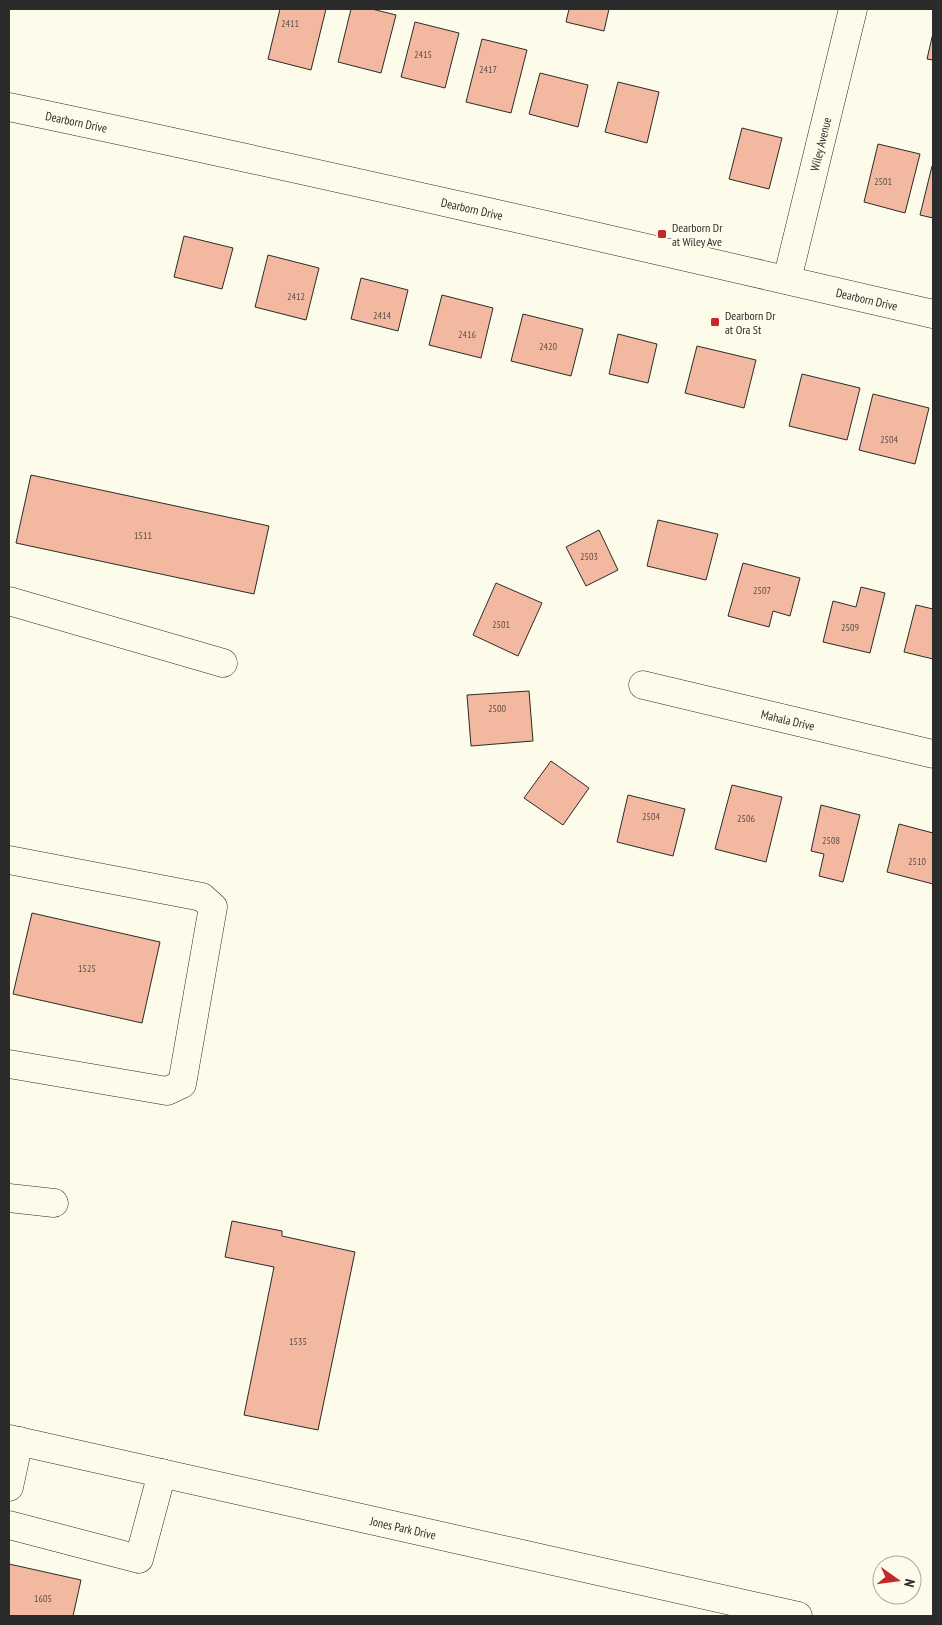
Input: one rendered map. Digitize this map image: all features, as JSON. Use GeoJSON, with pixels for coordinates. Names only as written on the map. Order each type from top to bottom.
{"type":"FeatureCollection","features":[{"type":"Feature","properties":{"kind":"street","name":"Wiley Avenue"},"geometry":{"type":"LineString","coordinates":[[787,280],[853,9]]}},
{"type":"Feature","properties":{"kind":"street","name":"Dearborn Drive"},"geometry":{"type":"LineString","coordinates":[[9,108],[323,175],[933,314]]}},
{"type":"Feature","properties":{"kind":"street"},"geometry":{"type":"LineString","coordinates":[[9,601],[223,663]]}},
{"type":"Feature","properties":{"kind":"street","name":"Mahala Drive"},"geometry":{"type":"LineString","coordinates":[[643,685],[933,754]]}},
{"type":"Feature","properties":{"kind":"street"},"geometry":{"type":"LineString","coordinates":[[9,860],[202,898],[213,907],[182,1084],[167,1092],[9,1064]]}},
{"type":"Feature","properties":{"kind":"street"},"geometry":{"type":"LineString","coordinates":[[9,1198],[54,1203]]}},
{"type":"Feature","properties":{"kind":"street"},"geometry":{"type":"LineString","coordinates":[[9,1487],[14,1440]]}},
{"type":"Feature","properties":{"kind":"street","name":"Jones Park Drive"},"geometry":{"type":"LineString","coordinates":[[14,1440],[798,1616]]}},
{"type":"Feature","properties":{"kind":"street"},"geometry":{"type":"LineString","coordinates":[[9,1525],[139,1559],[162,1473]]}},
{"type":"Feature","properties":{"kind":"building"},"geometry":{"type":"Polygon","coordinates":[[[280,9],[326,9],[311,70],[268,59],[280,9]]]}},
{"type":"Feature","properties":{"kind":"building"},"geometry":{"type":"Polygon","coordinates":[[[351,9],[372,9],[396,15],[381,73],[338,62],[351,9]]]}},
{"type":"Feature","properties":{"kind":"building"},"geometry":{"type":"Polygon","coordinates":[[[569,9],[609,9],[604,31],[566,22],[569,9]]]}},
{"type":"Feature","properties":{"kind":"building"},"geometry":{"type":"Polygon","coordinates":[[[415,22],[459,33],[445,88],[401,77],[415,22]]]}},
{"type":"Feature","properties":{"kind":"building"},"geometry":{"type":"Polygon","coordinates":[[[933,33],[933,60],[927,59],[933,33]]]}},
{"type":"Feature","properties":{"kind":"building"},"geometry":{"type":"Polygon","coordinates":[[[482,39],[527,50],[511,113],[466,102],[482,39]]]}},
{"type":"Feature","properties":{"kind":"building"},"geometry":{"type":"Polygon","coordinates":[[[540,73],[588,85],[578,127],[529,114],[540,73]]]}},
{"type":"Feature","properties":{"kind":"building"},"geometry":{"type":"Polygon","coordinates":[[[618,82],[659,92],[647,143],[605,132],[618,82]]]}},
{"type":"Feature","properties":{"kind":"building"},"geometry":{"type":"Polygon","coordinates":[[[742,128],[782,138],[769,189],[729,179],[742,128]]]}},
{"type":"Feature","properties":{"kind":"building"},"geometry":{"type":"Polygon","coordinates":[[[878,144],[920,154],[905,213],[864,202],[878,144]]]}},
{"type":"Feature","properties":{"kind":"building"},"geometry":{"type":"Polygon","coordinates":[[[933,166],[933,218],[920,215],[933,166]]]}},
{"type":"Feature","properties":{"kind":"building"},"geometry":{"type":"Polygon","coordinates":[[[184,236],[233,248],[222,289],[174,277],[184,236]]]}},
{"type":"Feature","properties":{"kind":"building"},"geometry":{"type":"Polygon","coordinates":[[[268,255],[319,268],[306,320],[255,307],[268,255]]]}},
{"type":"Feature","properties":{"kind":"building"},"geometry":{"type":"Polygon","coordinates":[[[361,278],[408,290],[398,331],[351,319],[361,278]]]}},
{"type":"Feature","properties":{"kind":"building"},"geometry":{"type":"Polygon","coordinates":[[[442,295],[493,308],[481,358],[429,345],[442,295]]]}},
{"type":"Feature","properties":{"kind":"building"},"geometry":{"type":"Polygon","coordinates":[[[523,314],[583,329],[571,376],[511,361],[523,314]]]}},
{"type":"Feature","properties":{"kind":"building"},"geometry":{"type":"Polygon","coordinates":[[[618,334],[657,344],[648,383],[609,374],[618,334]]]}},
{"type":"Feature","properties":{"kind":"building"},"geometry":{"type":"Polygon","coordinates":[[[697,346],[756,360],[744,408],[685,393],[697,346]]]}},
{"type":"Feature","properties":{"kind":"building"},"geometry":{"type":"Polygon","coordinates":[[[802,374],[860,388],[847,440],[789,426],[802,374]]]}},
{"type":"Feature","properties":{"kind":"building"},"geometry":{"type":"Polygon","coordinates":[[[873,394],[929,408],[915,464],[859,450],[873,394]]]}},
{"type":"Feature","properties":{"kind":"building"},"geometry":{"type":"Polygon","coordinates":[[[31,475],[269,526],[254,594],[16,543],[31,475]]]}},
{"type":"Feature","properties":{"kind":"building"},"geometry":{"type":"Polygon","coordinates":[[[658,520],[718,534],[706,580],[647,566],[658,520]]]}},
{"type":"Feature","properties":{"kind":"building"},"geometry":{"type":"Polygon","coordinates":[[[599,530],[618,570],[586,586],[566,547],[599,530]]]}},
{"type":"Feature","properties":{"kind":"building"},"geometry":{"type":"Polygon","coordinates":[[[743,563],[800,578],[790,616],[773,611],[769,627],[728,616],[743,563]]]}},
{"type":"Feature","properties":{"kind":"building"},"geometry":{"type":"Polygon","coordinates":[[[496,583],[542,603],[518,656],[473,635],[496,583]]]}},
{"type":"Feature","properties":{"kind":"building"},"geometry":{"type":"Polygon","coordinates":[[[861,587],[885,593],[870,653],[823,642],[833,601],[856,607],[861,587]]]}},
{"type":"Feature","properties":{"kind":"building"},"geometry":{"type":"Polygon","coordinates":[[[916,605],[933,609],[933,659],[904,652],[916,605]]]}},
{"type":"Feature","properties":{"kind":"building"},"geometry":{"type":"Polygon","coordinates":[[[529,691],[533,741],[471,746],[467,695],[529,691]]]}},
{"type":"Feature","properties":{"kind":"building"},"geometry":{"type":"Polygon","coordinates":[[[551,761],[589,788],[563,825],[524,798],[551,761]]]}},
{"type":"Feature","properties":{"kind":"building"},"geometry":{"type":"Polygon","coordinates":[[[732,785],[782,797],[766,862],[715,849],[732,785]]]}},
{"type":"Feature","properties":{"kind":"building"},"geometry":{"type":"Polygon","coordinates":[[[628,795],[685,809],[673,856],[617,842],[628,795]]]}},
{"type":"Feature","properties":{"kind":"building"},"geometry":{"type":"Polygon","coordinates":[[[821,805],[860,815],[843,882],[819,876],[824,854],[811,851],[821,805]]]}},
{"type":"Feature","properties":{"kind":"building"},"geometry":{"type":"Polygon","coordinates":[[[899,824],[933,833],[933,884],[887,872],[899,824]]]}},
{"type":"Feature","properties":{"kind":"building"},"geometry":{"type":"Polygon","coordinates":[[[32,913],[160,942],[142,1023],[13,994],[32,913]]]}},
{"type":"Feature","properties":{"kind":"building"},"geometry":{"type":"Polygon","coordinates":[[[232,1221],[282,1231],[282,1236],[355,1252],[318,1430],[244,1415],[274,1267],[225,1257],[232,1221]]]}},
{"type":"Feature","properties":{"kind":"building"},"geometry":{"type":"Polygon","coordinates":[[[9,1564],[81,1580],[73,1616],[9,1616],[9,1564]]]}},
{"type":"Feature","properties":{"kind":"place","name":"Dearborn Dr at Wiley Ave"},"geometry":{"type":"Point","coordinates":[662,234]}},
{"type":"Feature","properties":{"kind":"place","name":"Dearborn Dr at Ora St"},"geometry":{"type":"Point","coordinates":[715,322]}}]}
